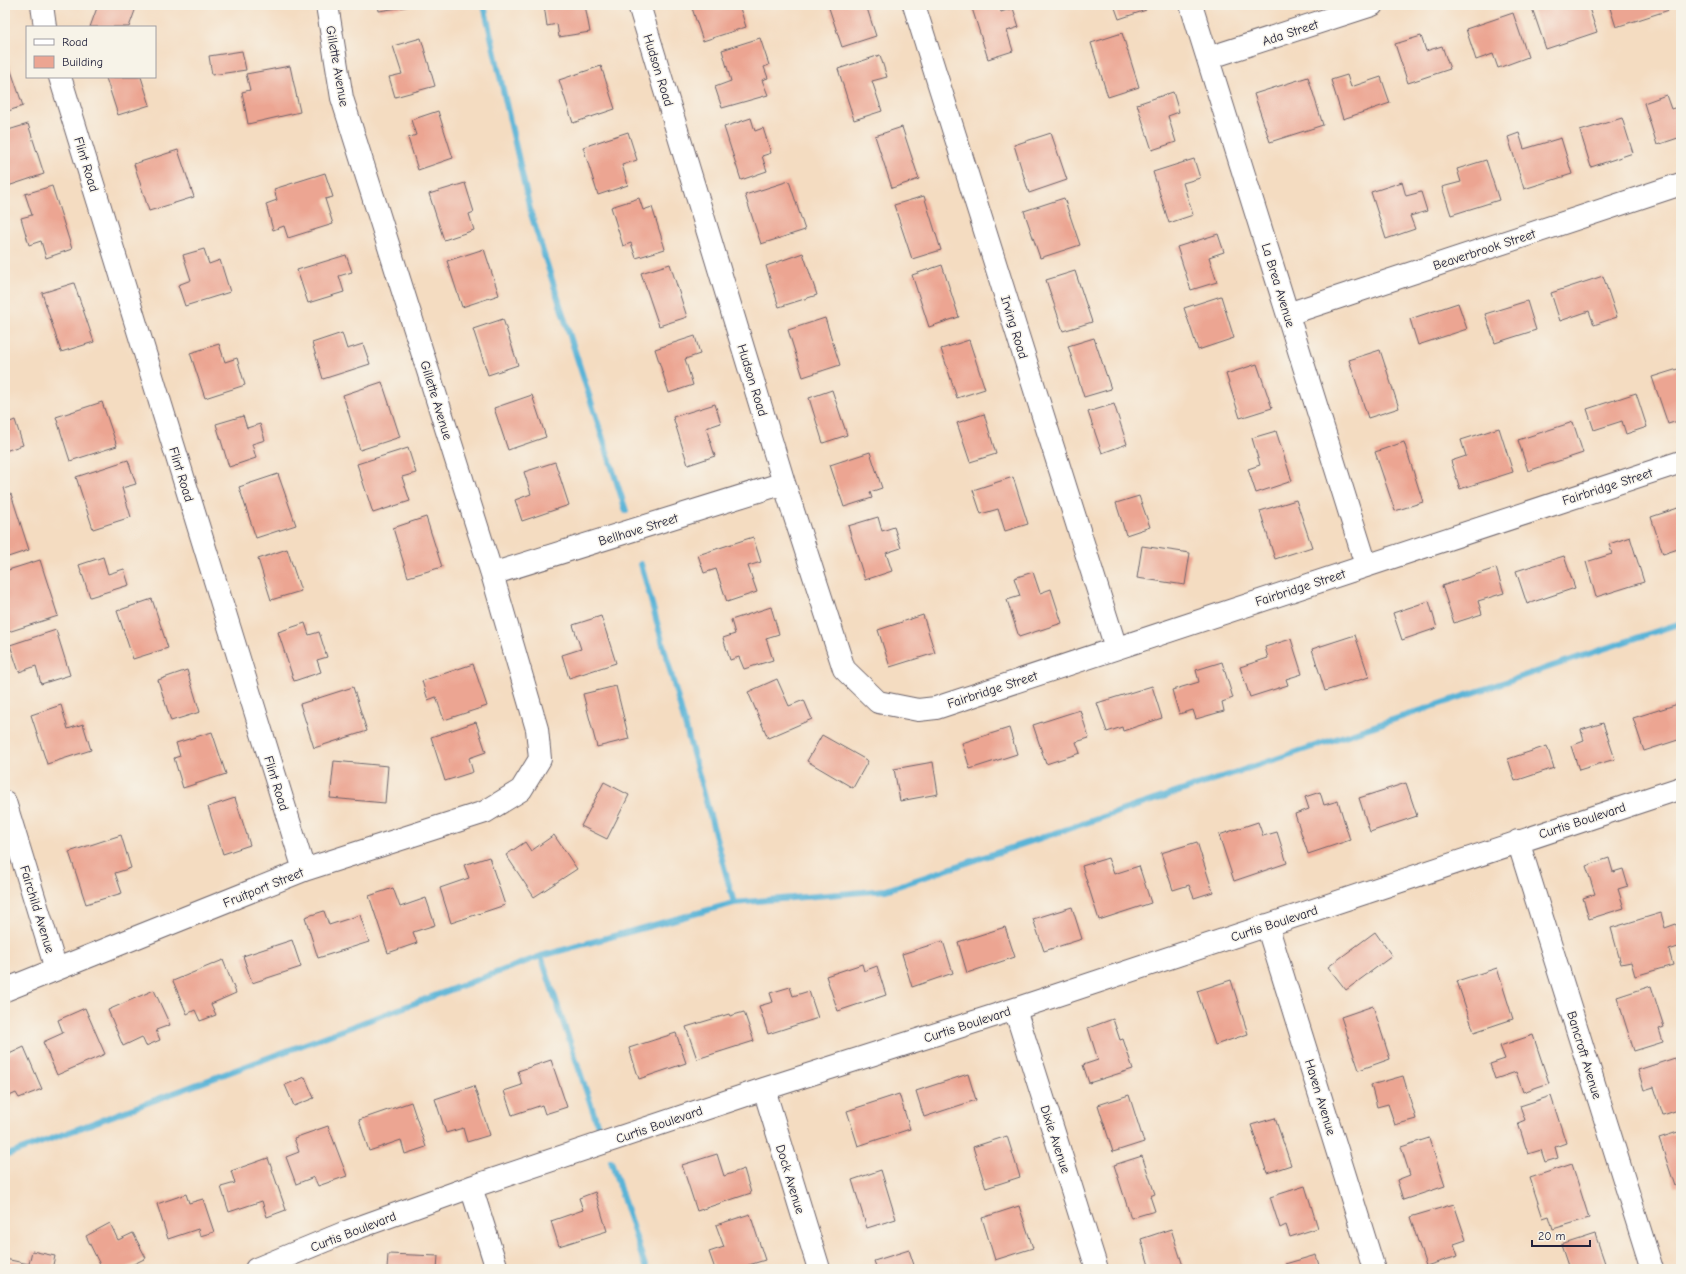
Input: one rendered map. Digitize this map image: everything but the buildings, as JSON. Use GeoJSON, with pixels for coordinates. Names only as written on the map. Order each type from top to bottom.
{"type":"FeatureCollection","features":[{"type":"Feature","properties":{"kind":"street"},"geometry":{"type":"LineString","coordinates":[[42,5],[45,26]]}},
{"type":"Feature","properties":{"kind":"street","name":"Gillette Avenue"},"geometry":{"type":"LineString","coordinates":[[327,5],[342,98],[492,574],[537,729],[540,759],[521,790]]}},
{"type":"Feature","properties":{"kind":"street","name":"Hudson Road"},"geometry":{"type":"LineString","coordinates":[[639,5],[784,483],[844,669],[878,702],[918,710]]}},
{"type":"Feature","properties":{"kind":"street","name":"Irving Road"},"geometry":{"type":"LineString","coordinates":[[914,5],[1116,648]]}},
{"type":"Feature","properties":{"kind":"street","name":"La Brea Avenue"},"geometry":{"type":"LineString","coordinates":[[1191,5],[1366,565]]}},
{"type":"Feature","properties":{"kind":"street","name":"Ada Street"},"geometry":{"type":"LineString","coordinates":[[1208,58],[1372,5]]}},
{"type":"Feature","properties":{"kind":"street","name":"Flint Road"},"geometry":{"type":"LineString","coordinates":[[60,78],[304,870]]}},
{"type":"Feature","properties":{"kind":"street","name":"Beaverbrook Street"},"geometry":{"type":"LineString","coordinates":[[1288,314],[1681,184]]}},
{"type":"Feature","properties":{"kind":"street","name":"Fairbridge Street"},"geometry":{"type":"LineString","coordinates":[[918,710],[936,708],[1681,462]]}},
{"type":"Feature","properties":{"kind":"street","name":"Bellhave Street"},"geometry":{"type":"LineString","coordinates":[[492,574],[784,483]]}},
{"type":"Feature","properties":{"kind":"street","name":"Curtis Boulevard"},"geometry":{"type":"LineString","coordinates":[[256,1269],[346,1232],[471,1187],[764,1089],[1015,1009],[1681,788]]}},
{"type":"Feature","properties":{"kind":"street","name":"Fruitport Street"},"geometry":{"type":"LineString","coordinates":[[5,990],[304,870],[485,812],[521,790]]}},
{"type":"Feature","properties":{"kind":"street","name":"Fairchild Avenue"},"geometry":{"type":"LineString","coordinates":[[5,802],[56,969]]}},
{"type":"Feature","properties":{"kind":"street","name":"Bancroft Avenue"},"geometry":{"type":"LineString","coordinates":[[1518,841],[1652,1269]]}},
{"type":"Feature","properties":{"kind":"street","name":"Haven Avenue"},"geometry":{"type":"LineString","coordinates":[[1267,925],[1374,1269]]}},
{"type":"Feature","properties":{"kind":"street","name":"Dixie Avenue"},"geometry":{"type":"LineString","coordinates":[[1015,1009],[1097,1269]]}},
{"type":"Feature","properties":{"kind":"street","name":"Dock Avenue"},"geometry":{"type":"LineString","coordinates":[[764,1089],[819,1269]]}},
{"type":"Feature","properties":{"kind":"street"},"geometry":{"type":"LineString","coordinates":[[471,1187],[497,1269]]}},
{"type":"Feature","properties":{"kind":"waterway"},"geometry":{"type":"LineString","coordinates":[[484,5],[531,214],[626,511]]}},
{"type":"Feature","properties":{"kind":"waterway"},"geometry":{"type":"LineString","coordinates":[[641,564],[734,903]]}},
{"type":"Feature","properties":{"kind":"waterway"},"geometry":{"type":"LineString","coordinates":[[5,1156],[541,956],[734,903],[886,890],[1681,623]]}},
{"type":"Feature","properties":{"kind":"waterway"},"geometry":{"type":"LineString","coordinates":[[541,956],[601,1135]]}},
{"type":"Feature","properties":{"kind":"waterway"},"geometry":{"type":"LineString","coordinates":[[611,1161],[646,1269]]}}]}
